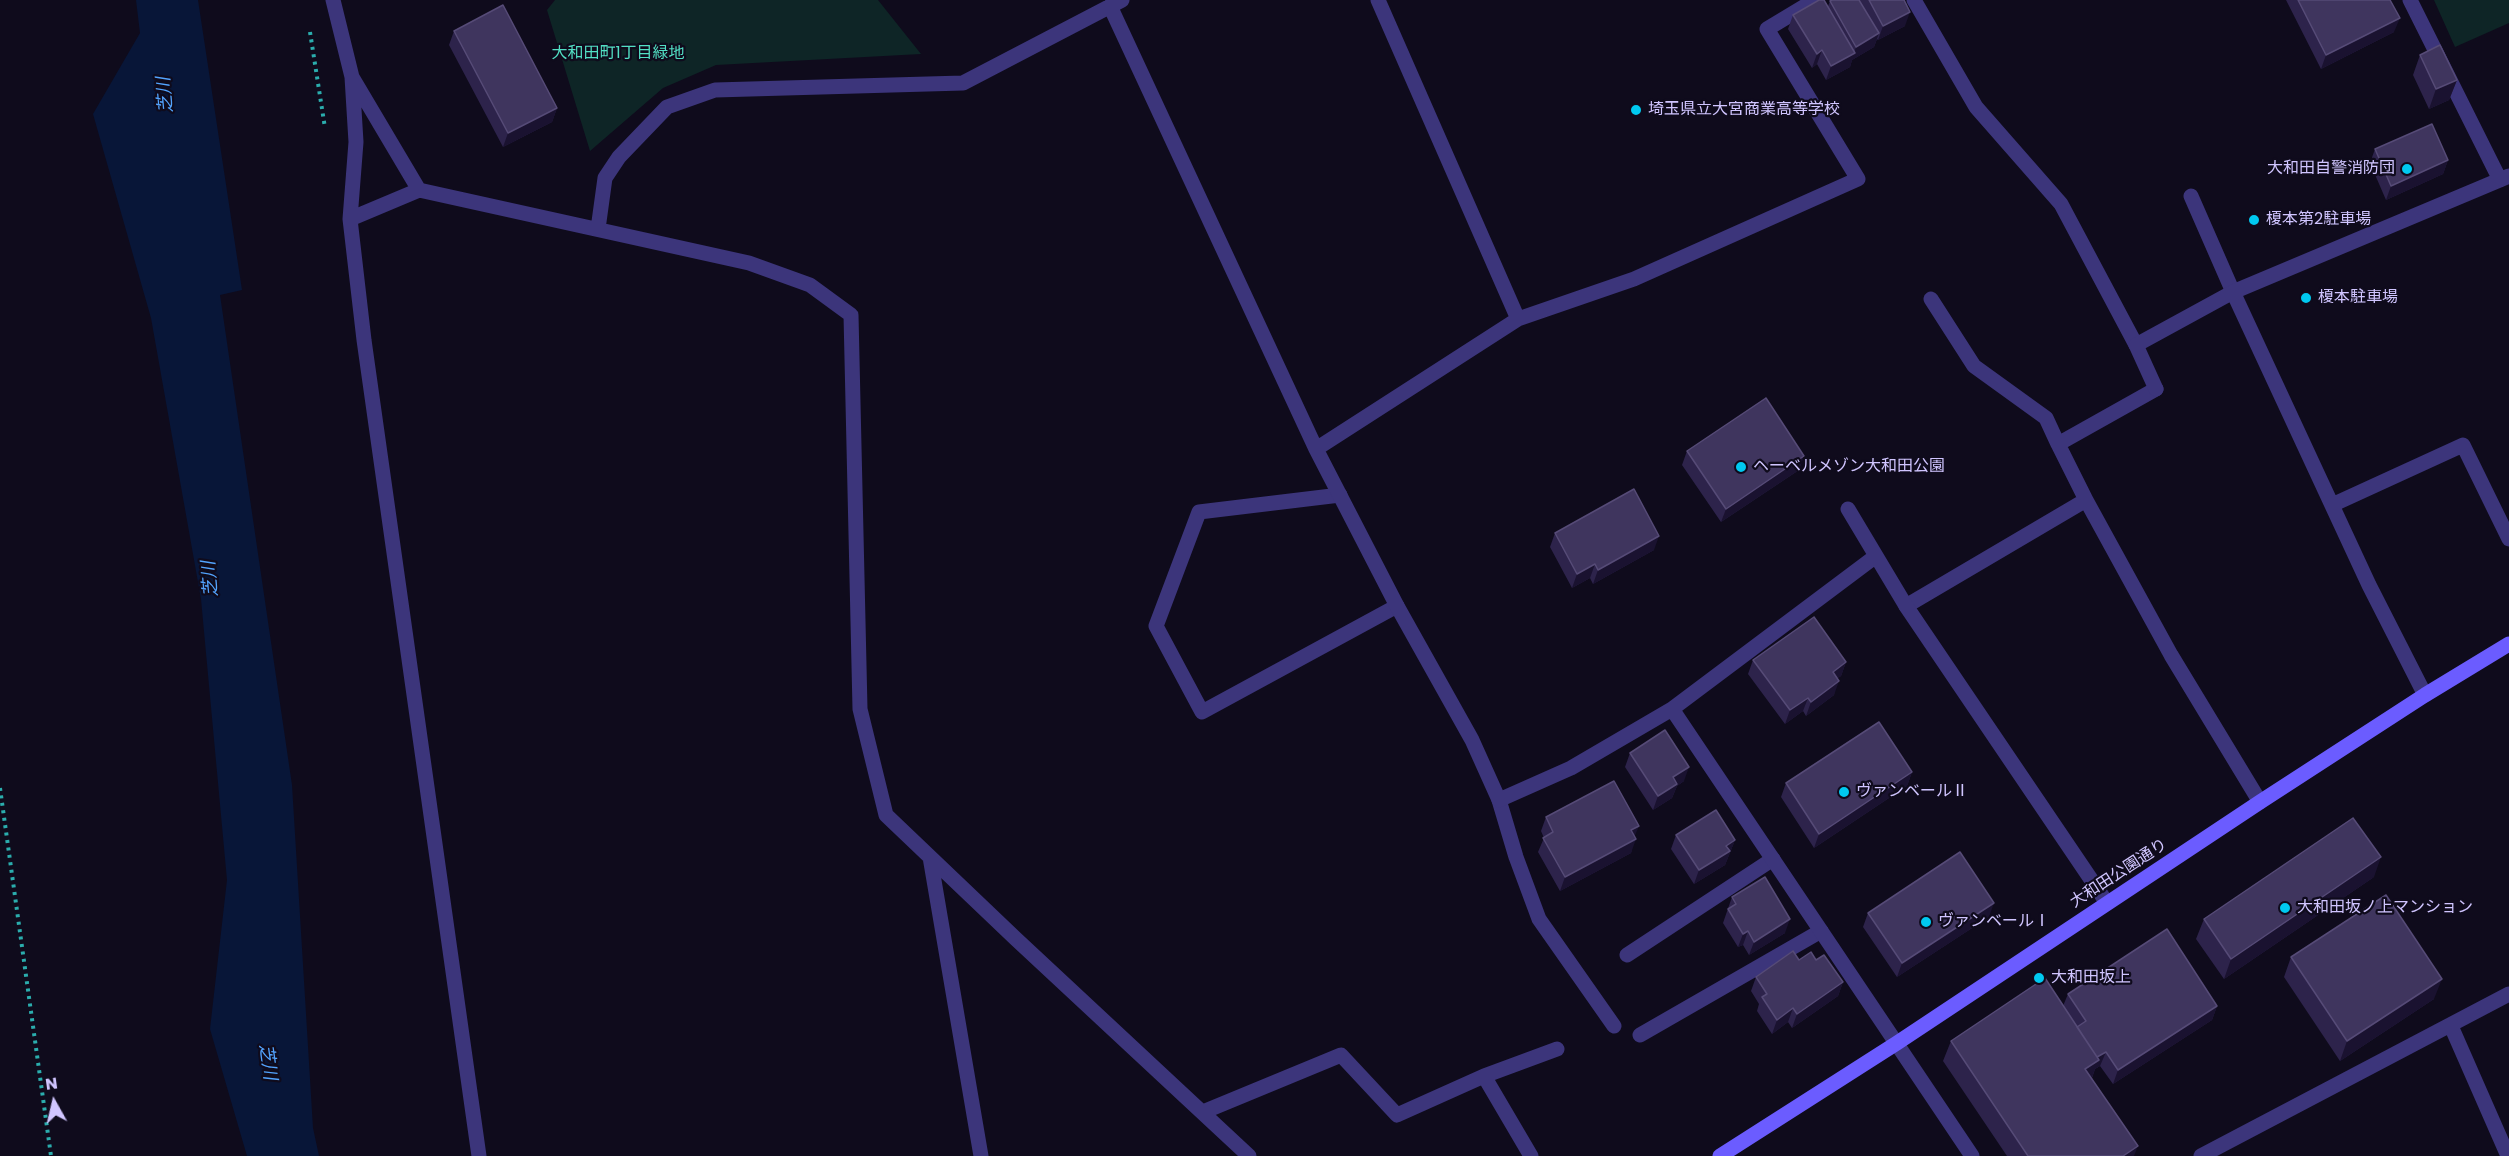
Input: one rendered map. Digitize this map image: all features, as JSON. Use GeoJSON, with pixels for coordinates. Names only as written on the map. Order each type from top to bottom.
{"type":"FeatureCollection","features":[{"type":"Feature","properties":{"kind":"street"},"geometry":{"type":"LineString","coordinates":[[333,0],[352,77],[356,142],[350,219],[364,340],[479,1156]]}},
{"type":"Feature","properties":{"kind":"street"},"geometry":{"type":"LineString","coordinates":[[1378,0],[1518,319]]}},
{"type":"Feature","properties":{"kind":"street"},"geometry":{"type":"LineString","coordinates":[[1316,449],[1518,319],[1634,279],[1857,179],[1767,29],[1815,0]]}},
{"type":"Feature","properties":{"kind":"street"},"geometry":{"type":"LineString","coordinates":[[1914,0],[1976,107],[2061,204],[2136,345],[2156,389],[2058,444]]}},
{"type":"Feature","properties":{"kind":"street"},"geometry":{"type":"LineString","coordinates":[[2136,345],[2233,292],[2504,178],[2410,0]]}},
{"type":"Feature","properties":{"kind":"street"},"geometry":{"type":"LineString","coordinates":[[598,229],[605,178],[619,157],[667,107],[715,90],[963,83],[1116,3],[1316,449],[1397,606],[1472,740],[1499,800],[1516,857],[1539,919],[1614,1026]]}},
{"type":"Feature","properties":{"kind":"street"},"geometry":{"type":"LineString","coordinates":[[352,77],[419,190]]}},
{"type":"Feature","properties":{"kind":"street"},"geometry":{"type":"LineString","coordinates":[[350,219],[419,190],[749,263],[810,285],[851,315],[860,709],[886,815],[1249,1156]]}},
{"type":"Feature","properties":{"kind":"street"},"geometry":{"type":"LineString","coordinates":[[2191,196],[2369,585],[2425,695]]}},
{"type":"Feature","properties":{"kind":"street"},"geometry":{"type":"LineString","coordinates":[[1931,299],[1974,366],[2046,418],[2086,500],[2171,655],[2260,802]]}},
{"type":"Feature","properties":{"kind":"street"},"geometry":{"type":"LineString","coordinates":[[2332,505],[2463,445],[2509,539]]}},
{"type":"Feature","properties":{"kind":"street"},"geometry":{"type":"LineString","coordinates":[[1340,495],[1199,512],[1156,626],[1202,712],[1397,606]]}},
{"type":"Feature","properties":{"kind":"street"},"geometry":{"type":"LineString","coordinates":[[1906,606],[2086,500]]}},
{"type":"Feature","properties":{"kind":"street"},"geometry":{"type":"LineString","coordinates":[[1848,509],[1906,606],[2107,903]]}},
{"type":"Feature","properties":{"kind":"street"},"geometry":{"type":"LineString","coordinates":[[1499,800],[1571,768],[1672,709],[1876,556]]}},
{"type":"Feature","properties":{"kind":"street","name":"大和田公園通り"},"geometry":{"type":"LineString","coordinates":[[1720,1156],[1897,1043],[2425,695],[2508,646]]}},
{"type":"Feature","properties":{"kind":"street"},"geometry":{"type":"LineString","coordinates":[[1672,709],[1972,1156]]}},
{"type":"Feature","properties":{"kind":"street"},"geometry":{"type":"LineString","coordinates":[[930,857],[981,1156]]}},
{"type":"Feature","properties":{"kind":"street"},"geometry":{"type":"LineString","coordinates":[[1627,955],[1773,859]]}},
{"type":"Feature","properties":{"kind":"street"},"geometry":{"type":"LineString","coordinates":[[1640,1035],[1821,931]]}},
{"type":"Feature","properties":{"kind":"street"},"geometry":{"type":"LineString","coordinates":[[2201,1156],[2509,994]]}},
{"type":"Feature","properties":{"kind":"street"},"geometry":{"type":"LineString","coordinates":[[2451,1026],[2508,1156]]}},
{"type":"Feature","properties":{"kind":"street"},"geometry":{"type":"LineString","coordinates":[[1203,1112],[1341,1055],[1396,1115],[1484,1076],[1557,1048]]}},
{"type":"Feature","properties":{"kind":"street"},"geometry":{"type":"LineString","coordinates":[[1484,1076],[1531,1156]]}},
{"type":"Feature","properties":{"kind":"path"},"geometry":{"type":"LineString","coordinates":[[0,788],[51,1156]]}},
{"type":"Feature","properties":{"kind":"green space","name":"大和田町1丁目緑地"},"geometry":{"type":"Polygon","coordinates":[[[555,0],[878,0],[921,54],[716,65],[663,88],[590,151],[547,10],[555,0]]]}},
{"type":"Feature","properties":{"kind":"green space"},"geometry":{"type":"Polygon","coordinates":[[[2434,0],[2509,0],[2509,23],[2455,47],[2434,0]]]}},
{"type":"Feature","properties":{"kind":"water","name":"芝川"},"geometry":{"type":"Polygon","coordinates":[[[136,0],[198,0],[242,290],[220,295],[292,785],[313,1128],[319,1156],[247,1156],[210,1029],[227,880],[201,599],[151,318],[93,114],[140,33],[136,0]]]}},
{"type":"Feature","properties":{"kind":"building"},"geometry":{"type":"Polygon","coordinates":[[[1819,0],[1824,0],[1855,53],[1831,66],[1822,50],[1817,54],[1793,15],[1819,0]]]}},
{"type":"Feature","properties":{"kind":"building"},"geometry":{"type":"Polygon","coordinates":[[[1859,0],[1879,33],[1856,47],[1830,1],[1859,0]]]}},
{"type":"Feature","properties":{"kind":"building"},"geometry":{"type":"Polygon","coordinates":[[[1869,0],[1904,0],[1910,12],[1883,26],[1869,0]]]}},
{"type":"Feature","properties":{"kind":"building"},"geometry":{"type":"Polygon","coordinates":[[[2298,0],[2390,0],[2400,18],[2326,55],[2298,0]]]}},
{"type":"Feature","properties":{"kind":"building"},"geometry":{"type":"Polygon","coordinates":[[[503,5],[557,108],[508,133],[454,31],[503,5]]]}},
{"type":"Feature","properties":{"kind":"building"},"geometry":{"type":"Polygon","coordinates":[[[2440,45],[2457,80],[2436,89],[2420,55],[2440,45]]]}},
{"type":"Feature","properties":{"kind":"building"},"geometry":{"type":"Polygon","coordinates":[[[2432,124],[2448,160],[2391,186],[2375,149],[2432,124]]]}},
{"type":"Feature","properties":{"kind":"building","name":"ヘーベルメゾン大和田公園"},"geometry":{"type":"Polygon","coordinates":[[[1766,398],[1804,456],[1726,509],[1687,451],[1766,398]]]}},
{"type":"Feature","properties":{"kind":"building"},"geometry":{"type":"Polygon","coordinates":[[[1634,489],[1659,536],[1598,570],[1595,564],[1577,574],[1555,533],[1634,489]]]}},
{"type":"Feature","properties":{"kind":"building"},"geometry":{"type":"Polygon","coordinates":[[[1814,617],[1846,662],[1833,672],[1839,681],[1811,702],[1808,698],[1790,710],[1753,660],[1814,617]]]}},
{"type":"Feature","properties":{"kind":"building","name":"ヴァンベールⅡ"},"geometry":{"type":"Polygon","coordinates":[[[1879,722],[1912,772],[1819,834],[1786,783],[1879,722]]]}},
{"type":"Feature","properties":{"kind":"building"},"geometry":{"type":"Polygon","coordinates":[[[1665,730],[1689,767],[1673,777],[1677,784],[1658,796],[1630,753],[1665,730]]]}},
{"type":"Feature","properties":{"kind":"building"},"geometry":{"type":"Polygon","coordinates":[[[1614,781],[1639,826],[1631,830],[1636,839],[1565,877],[1543,838],[1553,832],[1546,817],[1614,781]]]}},
{"type":"Feature","properties":{"kind":"building"},"geometry":{"type":"Polygon","coordinates":[[[1716,810],[1735,840],[1726,846],[1730,851],[1699,870],[1676,835],[1716,810]]]}},
{"type":"Feature","properties":{"kind":"building","name":"大和田坂ノ上マンション"},"geometry":{"type":"Polygon","coordinates":[[[2353,818],[2381,857],[2231,959],[2204,919],[2353,818]]]}},
{"type":"Feature","properties":{"kind":"building","name":"ヴァンベールⅠ"},"geometry":{"type":"Polygon","coordinates":[[[1960,852],[1994,903],[1902,963],[1868,913],[1960,852]]]}},
{"type":"Feature","properties":{"kind":"building"},"geometry":{"type":"Polygon","coordinates":[[[1765,877],[1790,919],[1754,942],[1748,931],[1743,934],[1728,909],[1736,904],[1732,897],[1765,877]]]}},
{"type":"Feature","properties":{"kind":"building"},"geometry":{"type":"Polygon","coordinates":[[[2386,895],[2442,979],[2347,1041],[2291,957],[2386,895]]]}},
{"type":"Feature","properties":{"kind":"building"},"geometry":{"type":"Polygon","coordinates":[[[2167,929],[2217,1006],[2118,1070],[2106,1052],[2097,1057],[2077,1027],[2086,1021],[2068,994],[2167,929]]]}},
{"type":"Feature","properties":{"kind":"building"},"geometry":{"type":"Polygon","coordinates":[[[1793,951],[1799,960],[1811,952],[1816,960],[1824,955],[1843,982],[1797,1014],[1793,1008],[1777,1020],[1762,997],[1767,994],[1756,977],[1793,951]]]}},
{"type":"Feature","properties":{"kind":"building"},"geometry":{"type":"Polygon","coordinates":[[[2045,978],[2099,1060],[2085,1069],[2138,1146],[2123,1156],[2028,1156],[1951,1041],[2045,978]]]}},
{"type":"Feature","properties":{"kind":"place","name":"埼玉県立大宮商業高等学校"},"geometry":{"type":"Point","coordinates":[1636,110]}},
{"type":"Feature","properties":{"kind":"place","name":"大和田自警消防団"},"geometry":{"type":"Point","coordinates":[2407,169]}},
{"type":"Feature","properties":{"kind":"place","name":"榎本第2駐車場"},"geometry":{"type":"Point","coordinates":[2254,220]}},
{"type":"Feature","properties":{"kind":"place","name":"榎本駐車場"},"geometry":{"type":"Point","coordinates":[2306,298]}},
{"type":"Feature","properties":{"kind":"place","name":"ヘーベルメゾン大和田公園"},"geometry":{"type":"Point","coordinates":[1741,467]}},
{"type":"Feature","properties":{"kind":"place","name":"ヴァンベールⅡ"},"geometry":{"type":"Point","coordinates":[1844,792]}},
{"type":"Feature","properties":{"kind":"place","name":"大和田坂ノ上マンション"},"geometry":{"type":"Point","coordinates":[2285,908]}},
{"type":"Feature","properties":{"kind":"place","name":"ヴァンベールⅠ"},"geometry":{"type":"Point","coordinates":[1926,922]}},
{"type":"Feature","properties":{"kind":"place","name":"大和田坂上"},"geometry":{"type":"Point","coordinates":[2039,978]}}]}
